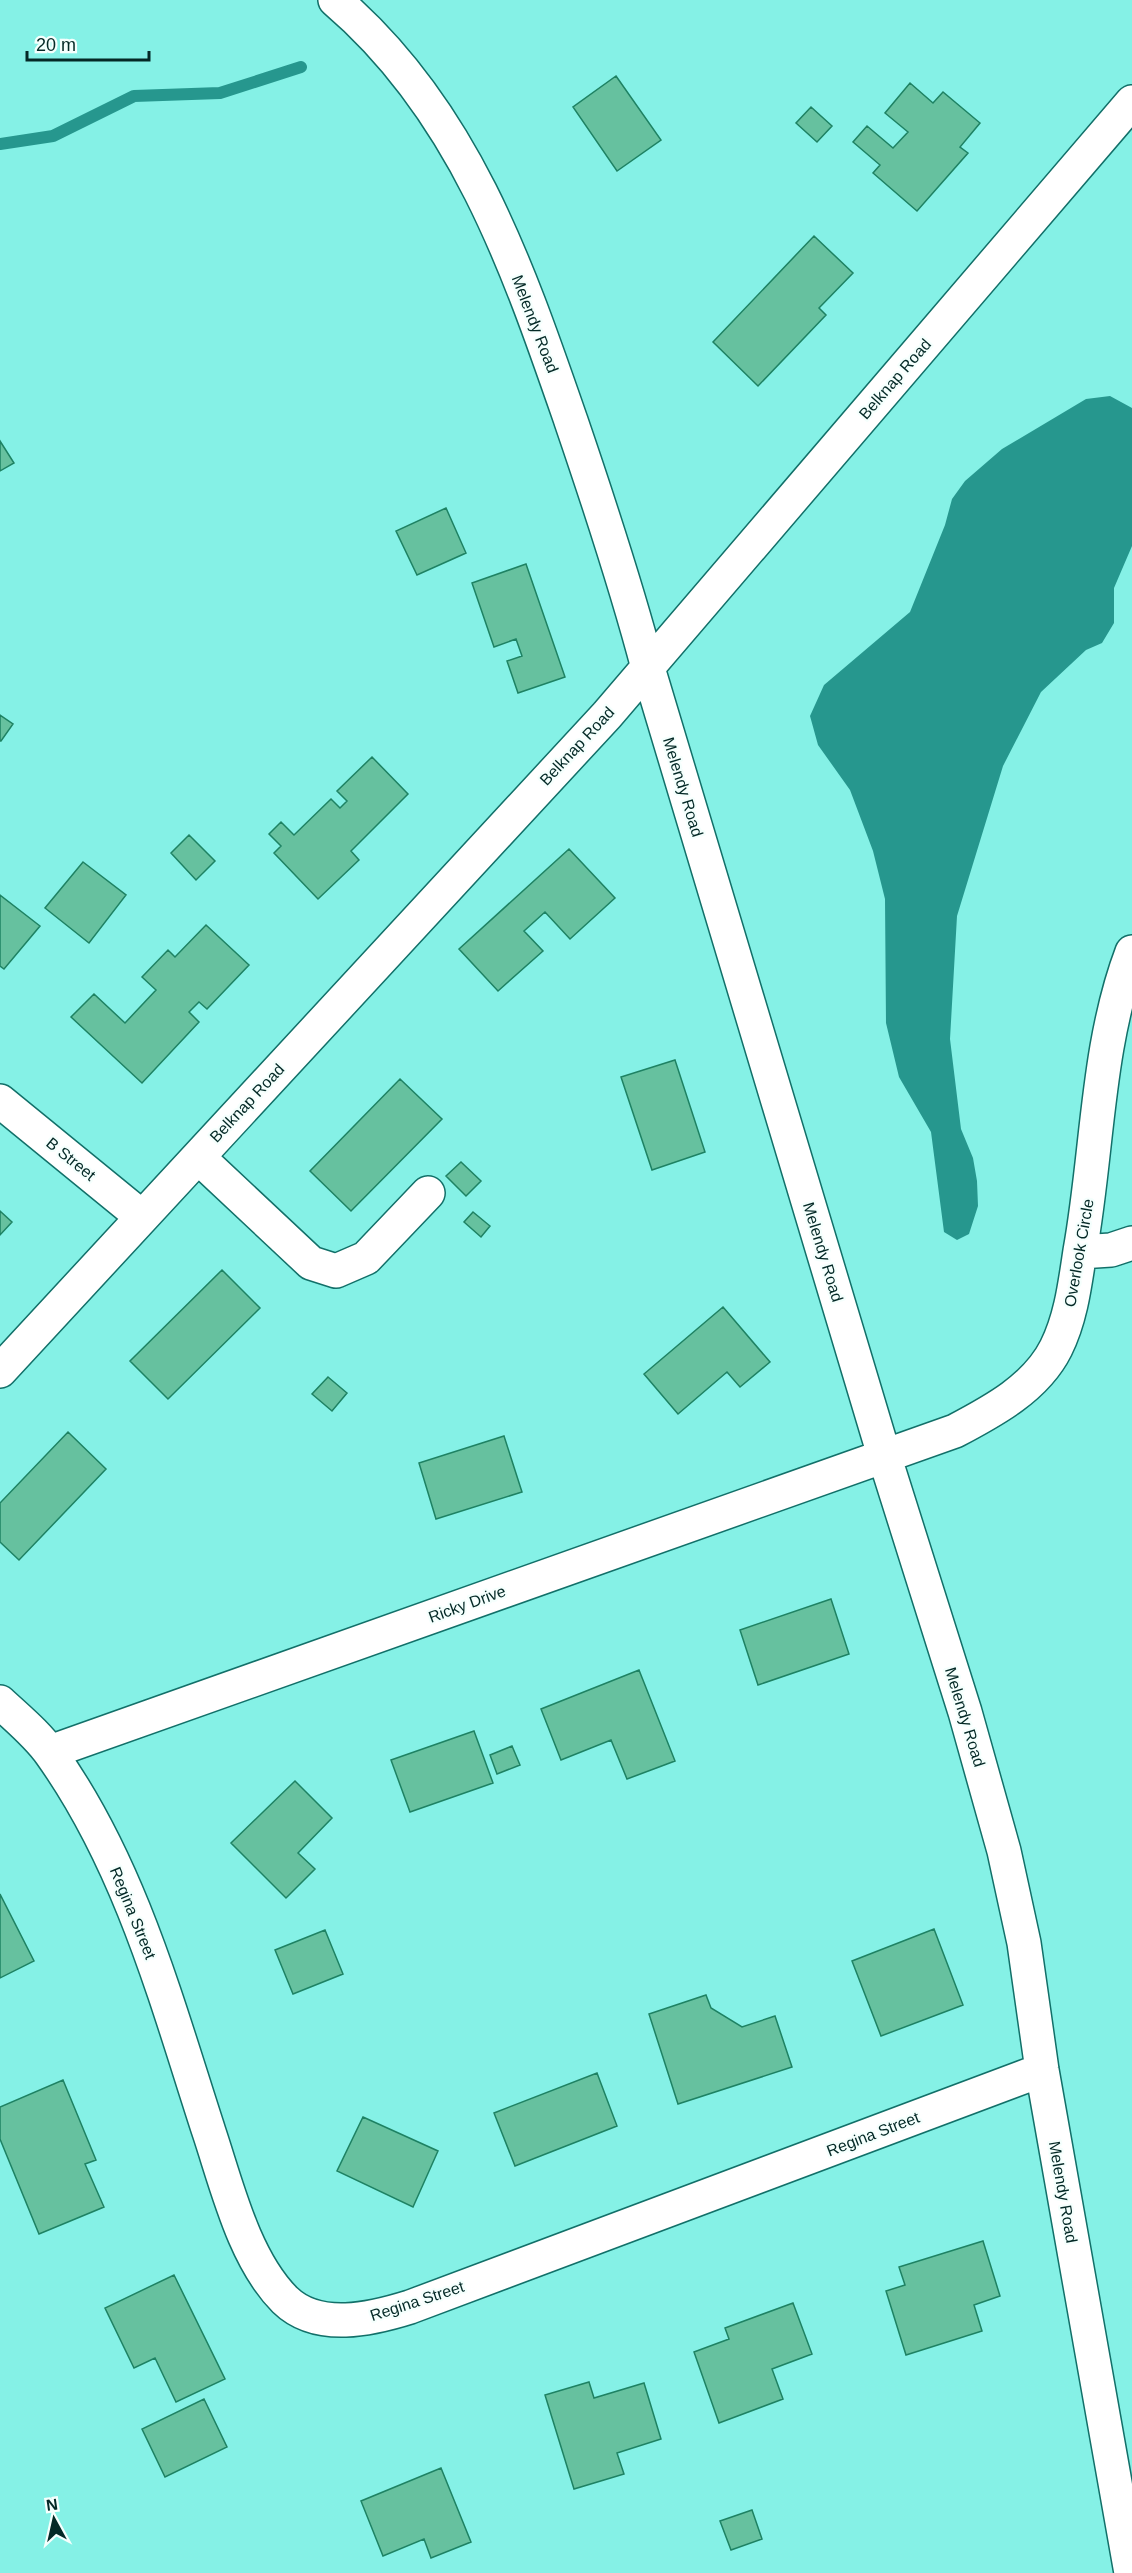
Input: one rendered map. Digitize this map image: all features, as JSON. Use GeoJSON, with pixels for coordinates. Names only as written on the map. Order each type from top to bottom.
{"type":"FeatureCollection","features":[{"type":"Feature","properties":{"kind":"street","name":"Melendy Road"},"geometry":{"type":"LineString","coordinates":[[334,0],[368,29],[400,63],[453,140],[481,191],[548,353],[624,577],[648,668],[884,1455],[965,1712],[1004,1851],[1023,1943],[1042,2070],[1131,2573]]}},
{"type":"Feature","properties":{"kind":"street","name":"Belknap Road"},"geometry":{"type":"LineString","coordinates":[[0,1371],[648,668],[1132,102]]}},
{"type":"Feature","properties":{"kind":"street","name":"Overlook Circle"},"geometry":{"type":"LineString","coordinates":[[884,1455],[956,1431],[999,1408],[1030,1381],[1055,1349],[1071,1308],[1109,1030],[1123,1009],[1132,952]]}},
{"type":"Feature","properties":{"kind":"street","name":"B Street"},"geometry":{"type":"LineString","coordinates":[[0,1101],[142,1217]]}},
{"type":"Feature","properties":{"kind":"street"},"geometry":{"type":"LineString","coordinates":[[198,1157],[311,1263],[330,1270],[349,1267],[366,1258],[428,1193]]}},
{"type":"Feature","properties":{"kind":"street"},"geometry":{"type":"LineString","coordinates":[[1080,1252],[1112,1250],[1132,1243]]}},
{"type":"Feature","properties":{"kind":"street","name":"Ricky Drive"},"geometry":{"type":"LineString","coordinates":[[50,1752],[884,1455]]}},
{"type":"Feature","properties":{"kind":"street","name":"Regina Street"},"geometry":{"type":"LineString","coordinates":[[0,1702],[50,1752],[84,1806],[118,1872],[145,1937],[237,2218],[248,2241],[285,2300],[305,2314],[349,2320],[377,2317],[410,2307],[1042,2070]]}},
{"type":"Feature","properties":{"kind":"water"},"geometry":{"type":"Polygon","coordinates":[[[1110,396],[1132,408],[1132,546],[1114,588],[1114,623],[1102,643],[1086,650],[1041,692],[1003,766],[957,916],[950,1039],[961,1129],[973,1158],[978,1206],[969,1234],[957,1240],[944,1232],[931,1132],[899,1077],[886,1023],[885,899],[873,851],[850,790],[818,745],[810,716],[824,685],[910,612],[945,525],[952,499],[965,481],[1002,449],[1086,399],[1110,396]]]}},
{"type":"Feature","properties":{"kind":"building"},"geometry":{"type":"Polygon","coordinates":[[[616,76],[661,140],[617,171],[573,107],[616,76]]]}},
{"type":"Feature","properties":{"kind":"building"},"geometry":{"type":"Polygon","coordinates":[[[910,83],[933,103],[943,92],[980,123],[960,147],[968,153],[917,211],[873,173],[880,165],[853,142],[867,126],[893,148],[908,132],[885,113],[910,83]]]}},
{"type":"Feature","properties":{"kind":"building"},"geometry":{"type":"Polygon","coordinates":[[[811,107],[832,126],[817,142],[796,123],[811,107]]]}},
{"type":"Feature","properties":{"kind":"building"},"geometry":{"type":"Polygon","coordinates":[[[814,236],[853,273],[819,308],[826,315],[758,386],[713,342],[814,236]]]}},
{"type":"Feature","properties":{"kind":"building"},"geometry":{"type":"Polygon","coordinates":[[[0,441],[14,463],[0,471],[0,441]]]}},
{"type":"Feature","properties":{"kind":"building"},"geometry":{"type":"Polygon","coordinates":[[[446,508],[466,553],[417,575],[396,531],[446,508]]]}},
{"type":"Feature","properties":{"kind":"building"},"geometry":{"type":"Polygon","coordinates":[[[526,564],[565,677],[518,693],[507,661],[522,656],[516,639],[494,647],[472,583],[526,564]]]}},
{"type":"Feature","properties":{"kind":"building"},"geometry":{"type":"Polygon","coordinates":[[[0,715],[13,724],[1,741],[0,741],[0,715]]]}},
{"type":"Feature","properties":{"kind":"building"},"geometry":{"type":"Polygon","coordinates":[[[372,757],[408,794],[351,851],[359,860],[318,899],[274,853],[281,846],[269,834],[281,822],[294,835],[331,799],[340,808],[347,801],[337,791],[372,757]]]}},
{"type":"Feature","properties":{"kind":"building"},"geometry":{"type":"Polygon","coordinates":[[[189,835],[215,861],[196,880],[171,853],[189,835]]]}},
{"type":"Feature","properties":{"kind":"building"},"geometry":{"type":"Polygon","coordinates":[[[569,849],[615,898],[570,939],[545,912],[524,931],[543,951],[498,991],[459,949],[569,849]]]}},
{"type":"Feature","properties":{"kind":"building"},"geometry":{"type":"Polygon","coordinates":[[[83,862],[126,895],[89,943],[45,908],[83,862]]]}},
{"type":"Feature","properties":{"kind":"building"},"geometry":{"type":"Polygon","coordinates":[[[0,895],[40,926],[4,969],[0,966],[0,895]]]}},
{"type":"Feature","properties":{"kind":"building"},"geometry":{"type":"Polygon","coordinates":[[[206,925],[249,965],[207,1009],[199,1002],[189,1012],[199,1022],[142,1083],[71,1017],[94,994],[125,1023],[156,990],[142,977],[168,950],[175,957],[206,925]]]}},
{"type":"Feature","properties":{"kind":"building"},"geometry":{"type":"Polygon","coordinates":[[[675,1060],[705,1152],[652,1170],[621,1077],[675,1060]]]}},
{"type":"Feature","properties":{"kind":"building"},"geometry":{"type":"Polygon","coordinates":[[[400,1079],[442,1119],[351,1211],[310,1171],[400,1079]]]}},
{"type":"Feature","properties":{"kind":"building"},"geometry":{"type":"Polygon","coordinates":[[[461,1162],[481,1181],[466,1196],[446,1176],[461,1162]]]}},
{"type":"Feature","properties":{"kind":"building"},"geometry":{"type":"Polygon","coordinates":[[[0,1211],[12,1222],[0,1235],[0,1211]]]}},
{"type":"Feature","properties":{"kind":"building"},"geometry":{"type":"Polygon","coordinates":[[[473,1212],[490,1226],[481,1237],[464,1222],[473,1212]]]}},
{"type":"Feature","properties":{"kind":"building"},"geometry":{"type":"Polygon","coordinates":[[[222,1270],[260,1308],[168,1399],[130,1361],[222,1270]]]}},
{"type":"Feature","properties":{"kind":"building"},"geometry":{"type":"Polygon","coordinates":[[[723,1307],[770,1362],[740,1387],[727,1372],[678,1414],[644,1374],[723,1307]]]}},
{"type":"Feature","properties":{"kind":"building"},"geometry":{"type":"Polygon","coordinates":[[[328,1377],[347,1393],[332,1411],[312,1394],[328,1377]]]}},
{"type":"Feature","properties":{"kind":"building"},"geometry":{"type":"Polygon","coordinates":[[[68,1432],[106,1469],[19,1560],[0,1542],[0,1503],[68,1432]]]}},
{"type":"Feature","properties":{"kind":"building"},"geometry":{"type":"Polygon","coordinates":[[[504,1436],[522,1492],[436,1519],[419,1463],[504,1436]]]}},
{"type":"Feature","properties":{"kind":"building"},"geometry":{"type":"Polygon","coordinates":[[[831,1599],[849,1654],[758,1685],[740,1630],[831,1599]]]}},
{"type":"Feature","properties":{"kind":"building"},"geometry":{"type":"Polygon","coordinates":[[[639,1670],[675,1761],[627,1779],[611,1740],[561,1760],[541,1709],[639,1670]]]}},
{"type":"Feature","properties":{"kind":"building"},"geometry":{"type":"Polygon","coordinates":[[[474,1731],[493,1783],[410,1812],[391,1760],[474,1731]]]}},
{"type":"Feature","properties":{"kind":"building"},"geometry":{"type":"Polygon","coordinates":[[[512,1746],[520,1765],[497,1774],[490,1755],[512,1746]]]}},
{"type":"Feature","properties":{"kind":"building"},"geometry":{"type":"Polygon","coordinates":[[[295,1781],[332,1818],[298,1853],[315,1869],[286,1898],[231,1843],[295,1781]]]}},
{"type":"Feature","properties":{"kind":"building"},"geometry":{"type":"Polygon","coordinates":[[[0,1894],[34,1961],[0,1978],[0,1894]]]}},
{"type":"Feature","properties":{"kind":"building"},"geometry":{"type":"Polygon","coordinates":[[[934,1929],[963,2005],[881,2036],[852,1961],[934,1929]]]}},
{"type":"Feature","properties":{"kind":"building"},"geometry":{"type":"Polygon","coordinates":[[[325,1930],[343,1974],[293,1994],[275,1950],[325,1930]]]}},
{"type":"Feature","properties":{"kind":"building"},"geometry":{"type":"Polygon","coordinates":[[[706,1995],[711,2008],[742,2027],[775,2016],[792,2067],[678,2104],[649,2014],[706,1995]]]}},
{"type":"Feature","properties":{"kind":"building"},"geometry":{"type":"Polygon","coordinates":[[[597,2073],[617,2126],[515,2166],[494,2113],[597,2073]]]}},
{"type":"Feature","properties":{"kind":"building"},"geometry":{"type":"Polygon","coordinates":[[[63,2080],[96,2160],[85,2164],[104,2207],[39,2234],[0,2139],[0,2107],[63,2080]]]}},
{"type":"Feature","properties":{"kind":"building"},"geometry":{"type":"Polygon","coordinates":[[[363,2117],[438,2151],[413,2207],[337,2171],[363,2117]]]}},
{"type":"Feature","properties":{"kind":"building"},"geometry":{"type":"Polygon","coordinates":[[[983,2241],[1000,2296],[974,2305],[982,2331],[906,2355],[886,2291],[905,2285],[899,2267],[983,2241]]]}},
{"type":"Feature","properties":{"kind":"building"},"geometry":{"type":"Polygon","coordinates":[[[174,2275],[225,2379],[176,2402],[155,2358],[134,2368],[105,2308],[174,2275]]]}},
{"type":"Feature","properties":{"kind":"building"},"geometry":{"type":"Polygon","coordinates":[[[793,2303],[812,2354],[772,2369],[783,2399],[719,2423],[694,2352],[729,2339],[725,2328],[793,2303]]]}},
{"type":"Feature","properties":{"kind":"building"},"geometry":{"type":"Polygon","coordinates":[[[589,2382],[594,2398],[644,2383],[661,2439],[617,2453],[624,2474],[574,2489],[545,2395],[589,2382]]]}},
{"type":"Feature","properties":{"kind":"building"},"geometry":{"type":"Polygon","coordinates":[[[204,2399],[227,2447],[165,2477],[142,2429],[204,2399]]]}},
{"type":"Feature","properties":{"kind":"building"},"geometry":{"type":"Polygon","coordinates":[[[441,2468],[471,2542],[431,2558],[424,2539],[383,2556],[361,2501],[441,2468]]]}},
{"type":"Feature","properties":{"kind":"building"},"geometry":{"type":"Polygon","coordinates":[[[752,2510],[762,2539],[731,2550],[720,2521],[752,2510]]]}},
{"type":"Feature","properties":{"kind":"waterway"},"geometry":{"type":"LineString","coordinates":[[0,144],[53,136],[134,96],[220,93],[301,67]]}}]}
